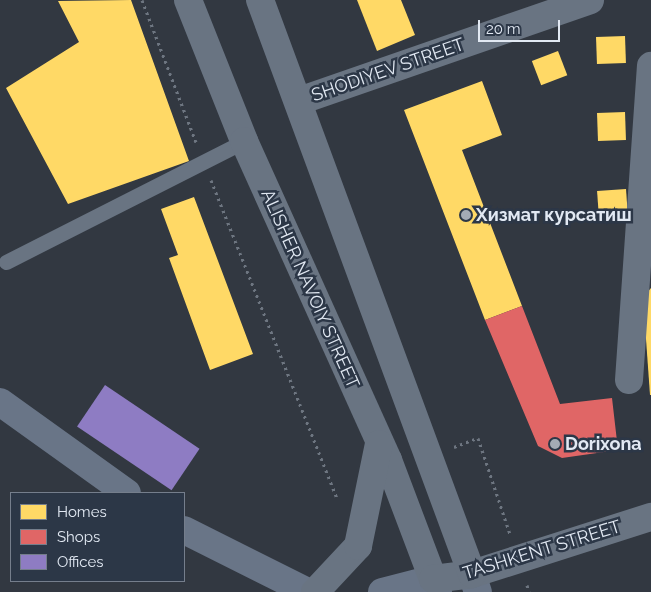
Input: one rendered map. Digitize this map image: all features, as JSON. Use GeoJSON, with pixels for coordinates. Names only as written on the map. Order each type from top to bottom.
{"type":"FeatureCollection","features":[{"type":"Feature","properties":{"kind":"main road","name":"ALISHER NAVOIY STREET"},"geometry":{"type":"LineString","coordinates":[[188,0],[244,141],[380,444],[436,586]]}},
{"type":"Feature","properties":{"kind":"main road"},"geometry":{"type":"LineString","coordinates":[[260,0],[299,101],[475,583]]}},
{"type":"Feature","properties":{"kind":"main road","name":"SHODIYEV STREET"},"geometry":{"type":"LineString","coordinates":[[299,101],[590,0]]}},
{"type":"Feature","properties":{"kind":"main road"},"geometry":{"type":"LineString","coordinates":[[629,380],[651,66]]}},
{"type":"Feature","properties":{"kind":"main road"},"geometry":{"type":"LineString","coordinates":[[0,402],[126,492]]}},
{"type":"Feature","properties":{"kind":"main road"},"geometry":{"type":"LineString","coordinates":[[315,592],[358,546],[380,444]]}},
{"type":"Feature","properties":{"kind":"main road","name":"TASHKENT STREET"},"geometry":{"type":"LineString","coordinates":[[436,586],[475,583],[651,518]]}},
{"type":"Feature","properties":{"kind":"main road"},"geometry":{"type":"LineString","coordinates":[[185,530],[308,592]]}},
{"type":"Feature","properties":{"kind":"main road"},"geometry":{"type":"LineString","coordinates":[[382,592],[436,586]]}},
{"type":"Feature","properties":{"kind":"lane"},"geometry":{"type":"LineString","coordinates":[[6,262],[244,141]]}},
{"type":"Feature","properties":{"kind":"path"},"geometry":{"type":"LineString","coordinates":[[142,0],[203,162],[340,506]]}},
{"type":"Feature","properties":{"kind":"building: Homes"},"geometry":{"type":"Polygon","coordinates":[[[131,0],[189,161],[68,204],[6,88],[79,42],[58,1],[131,0]]]}},
{"type":"Feature","properties":{"kind":"building: Homes"},"geometry":{"type":"Polygon","coordinates":[[[357,0],[401,0],[415,35],[377,51],[357,0]]]}},
{"type":"Feature","properties":{"kind":"building: Homes"},"geometry":{"type":"Polygon","coordinates":[[[625,36],[626,63],[597,64],[596,37],[625,36]]]}},
{"type":"Feature","properties":{"kind":"building: Homes"},"geometry":{"type":"Polygon","coordinates":[[[558,51],[567,75],[541,85],[532,61],[558,51]]]}},
{"type":"Feature","properties":{"kind":"building: Homes","name":"Хизмат курсатиш"},"geometry":{"type":"Polygon","coordinates":[[[482,81],[502,135],[462,150],[522,306],[485,320],[404,110],[482,81]]]}},
{"type":"Feature","properties":{"kind":"building: Homes"},"geometry":{"type":"Polygon","coordinates":[[[625,112],[626,140],[598,141],[597,113],[625,112]]]}},
{"type":"Feature","properties":{"kind":"building: Homes"},"geometry":{"type":"Polygon","coordinates":[[[626,189],[628,217],[599,219],[597,191],[626,189]]]}},
{"type":"Feature","properties":{"kind":"building: Homes"},"geometry":{"type":"Polygon","coordinates":[[[194,197],[253,354],[210,370],[169,258],[178,255],[161,209],[194,197]]]}},
{"type":"Feature","properties":{"kind":"building: Homes"},"geometry":{"type":"Polygon","coordinates":[[[651,288],[651,395],[650,395],[643,297],[651,288]]]}},
{"type":"Feature","properties":{"kind":"building: Shops"},"geometry":{"type":"Polygon","coordinates":[[[522,306],[560,404],[612,398],[618,450],[562,458],[538,446],[485,320],[522,306]]]}},
{"type":"Feature","properties":{"kind":"building: Offices"},"geometry":{"type":"Polygon","coordinates":[[[105,385],[200,449],[172,490],[77,426],[105,385]]]}},
{"type":"Feature","properties":{"kind":"place","name":"Хизмат курсатиш"},"geometry":{"type":"Point","coordinates":[466,215]}},
{"type":"Feature","properties":{"kind":"place","name":"Dorixona"},"geometry":{"type":"Point","coordinates":[555,444]}}]}
